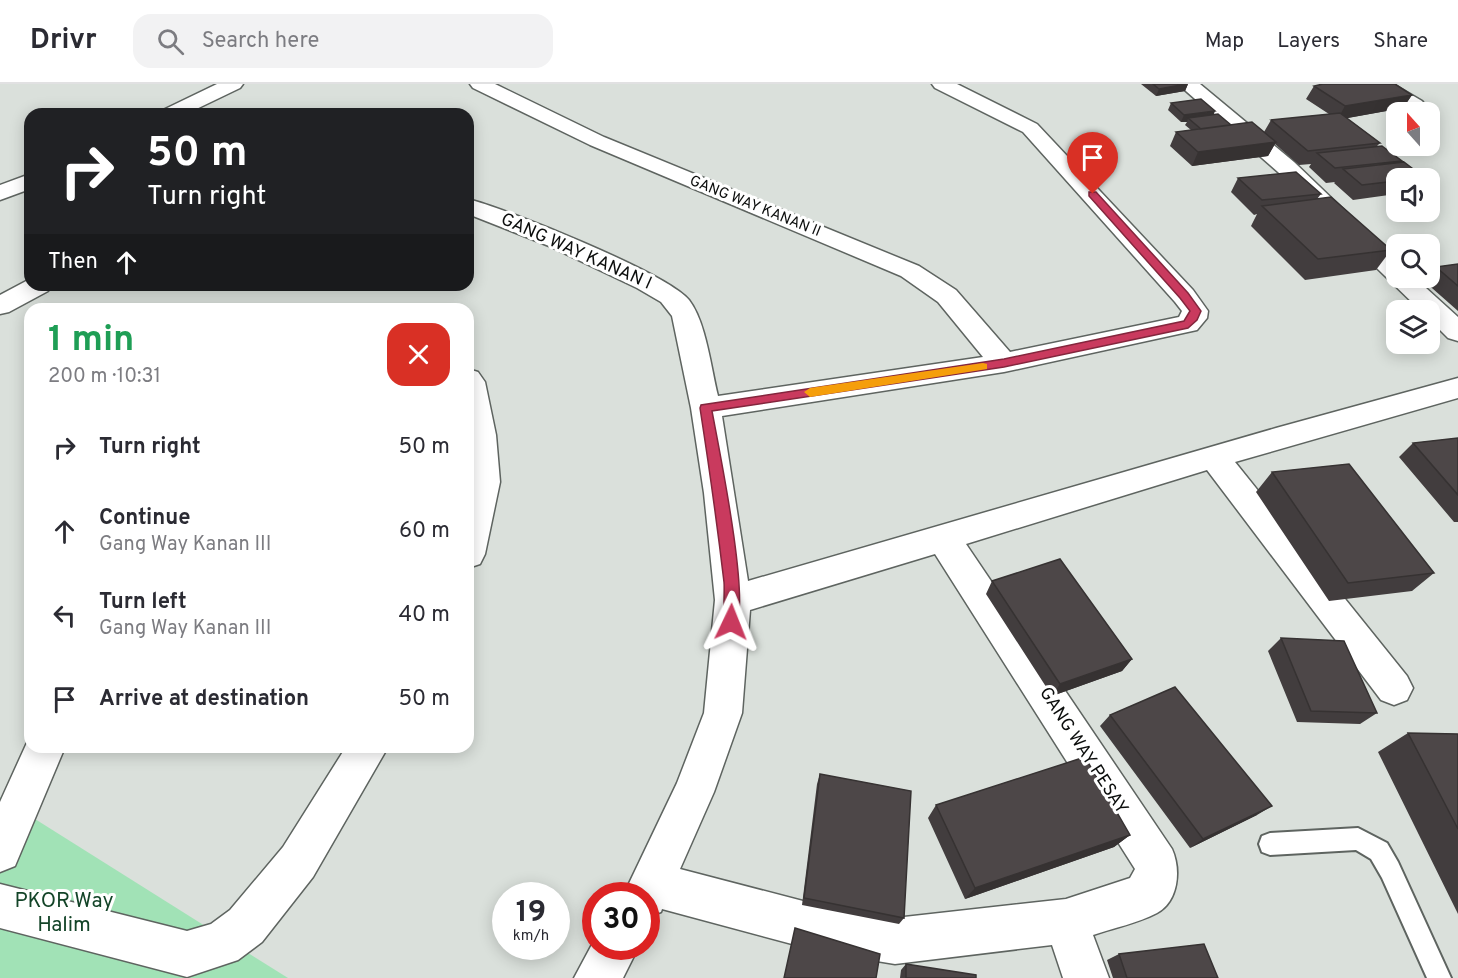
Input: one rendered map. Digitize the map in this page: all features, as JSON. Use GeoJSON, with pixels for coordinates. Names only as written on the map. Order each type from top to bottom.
{"type":"FeatureCollection","features":[{"type":"Feature","properties":{"kind":"street"},"geometry":{"type":"LineString","coordinates":[[182,108],[233,84]]}},
{"type":"Feature","properties":{"kind":"street","name":"GANG WAY KANAN II"},"geometry":{"type":"LineString","coordinates":[[480,84],[597,141],[909,271],[947,296],[1004,363]]}},
{"type":"Feature","properties":{"kind":"street"},"geometry":{"type":"LineString","coordinates":[[706,408],[1004,363],[1188,324],[1194,318],[1195,311],[1055,152],[1030,128],[942,84]]}},
{"type":"Feature","properties":{"kind":"street"},"geometry":{"type":"LineString","coordinates":[[1188,84],[1286,167],[1386,263]]}},
{"type":"Feature","properties":{"kind":"street"},"geometry":{"type":"LineString","coordinates":[[1379,84],[1410,102]]}},
{"type":"Feature","properties":{"kind":"street"},"geometry":{"type":"LineString","coordinates":[[0,193],[24,183]]}},
{"type":"Feature","properties":{"kind":"street","name":"GANG WAY KANAN I"},"geometry":{"type":"LineString","coordinates":[[474,208],[558,241],[646,282],[670,296],[685,316],[706,408],[720,493],[733,600],[723,713],[694,792],[652,882]]}},
{"type":"Feature","properties":{"kind":"street"},"geometry":{"type":"LineString","coordinates":[[1412,288],[1458,332]]}},
{"type":"Feature","properties":{"kind":"street"},"geometry":{"type":"LineString","coordinates":[[0,306],[28,291]]}},
{"type":"Feature","properties":{"kind":"street"},"geometry":{"type":"LineString","coordinates":[[733,600],[944,539],[1214,456],[1458,388]]}},
{"type":"Feature","properties":{"kind":"street"},"geometry":{"type":"LineString","coordinates":[[474,398],[481,435],[484,482],[474,527]]}},
{"type":"Feature","properties":{"kind":"street"},"geometry":{"type":"LineString","coordinates":[[1214,456],[1394,688]]}},
{"type":"Feature","properties":{"kind":"street","name":"GANG WAY PESAY"},"geometry":{"type":"LineString","coordinates":[[660,893],[822,929],[895,941],[1066,921],[1144,896],[1156,880],[1157,864],[944,539]]}},
{"type":"Feature","properties":{"kind":"street"},"geometry":{"type":"LineString","coordinates":[[0,851],[42,753]]}},
{"type":"Feature","properties":{"kind":"street"},"geometry":{"type":"LineString","coordinates":[[0,906],[188,954],[222,944],[246,926],[298,862],[364,753]]}},
{"type":"Feature","properties":{"kind":"street"},"geometry":{"type":"LineString","coordinates":[[1066,921],[1086,978]]}},
{"type":"Feature","properties":{"kind":"street"},"geometry":{"type":"LineString","coordinates":[[597,978],[607,960]]}},
{"type":"Feature","properties":{"kind":"lane"},"geometry":{"type":"LineString","coordinates":[[1270,844],[1358,839],[1379,851],[1390,870],[1439,978]]}},
{"type":"Feature","properties":{"kind":"green space","name":"PKOR Way Halim"},"geometry":{"type":"Polygon","coordinates":[[[0,797],[288,978],[0,978],[0,797]]]}},
{"type":"Feature","properties":{"kind":"building"},"geometry":{"type":"Polygon","coordinates":[[[1153,84],[1186,84],[1159,89],[1153,84]]]}},
{"type":"Feature","properties":{"kind":"building"},"geometry":{"type":"Polygon","coordinates":[[[1395,84],[1412,95],[1345,106],[1314,86],[1395,84]]]}},
{"type":"Feature","properties":{"kind":"building"},"geometry":{"type":"Polygon","coordinates":[[[1201,99],[1215,111],[1184,115],[1171,103],[1201,99]]]}},
{"type":"Feature","properties":{"kind":"building"},"geometry":{"type":"Polygon","coordinates":[[[1340,113],[1380,143],[1308,151],[1271,120],[1340,113]]]}},
{"type":"Feature","properties":{"kind":"building"},"geometry":{"type":"Polygon","coordinates":[[[1218,114],[1231,125],[1201,129],[1188,118],[1218,114]]]}},
{"type":"Feature","properties":{"kind":"building"},"geometry":{"type":"Polygon","coordinates":[[[1252,122],[1276,142],[1198,152],[1176,132],[1252,122]]]}},
{"type":"Feature","properties":{"kind":"building"},"geometry":{"type":"Polygon","coordinates":[[[1382,146],[1386,149],[1386,156],[1395,156],[1402,161],[1335,168],[1317,153],[1382,146]]]}},
{"type":"Feature","properties":{"kind":"building"},"geometry":{"type":"Polygon","coordinates":[[[1404,162],[1412,168],[1386,168],[1386,182],[1362,185],[1343,169],[1404,162]]]}},
{"type":"Feature","properties":{"kind":"building"},"geometry":{"type":"Polygon","coordinates":[[[1296,172],[1321,194],[1262,200],[1238,178],[1296,172]]]}},
{"type":"Feature","properties":{"kind":"building"},"geometry":{"type":"Polygon","coordinates":[[[1331,197],[1386,246],[1386,251],[1318,259],[1262,206],[1331,197]]]}},
{"type":"Feature","properties":{"kind":"building"},"geometry":{"type":"Polygon","coordinates":[[[1458,264],[1458,286],[1440,270],[1440,266],[1458,264]]]}},
{"type":"Feature","properties":{"kind":"building"},"geometry":{"type":"Polygon","coordinates":[[[1458,438],[1458,495],[1413,443],[1458,438]]]}},
{"type":"Feature","properties":{"kind":"building"},"geometry":{"type":"Polygon","coordinates":[[[1349,464],[1434,573],[1348,583],[1272,472],[1349,464]]]}},
{"type":"Feature","properties":{"kind":"building"},"geometry":{"type":"Polygon","coordinates":[[[1060,559],[1132,659],[1060,684],[992,581],[1060,559]]]}},
{"type":"Feature","properties":{"kind":"building"},"geometry":{"type":"Polygon","coordinates":[[[1281,638],[1344,641],[1377,713],[1311,711],[1281,638]]]}},
{"type":"Feature","properties":{"kind":"building"},"geometry":{"type":"Polygon","coordinates":[[[1175,687],[1272,806],[1203,839],[1110,715],[1175,687]]]}},
{"type":"Feature","properties":{"kind":"building"},"geometry":{"type":"Polygon","coordinates":[[[1408,733],[1458,734],[1458,829],[1408,733]]]}},
{"type":"Feature","properties":{"kind":"building"},"geometry":{"type":"Polygon","coordinates":[[[1085,757],[1130,835],[975,888],[936,805],[1085,757]]]}},
{"type":"Feature","properties":{"kind":"building"},"geometry":{"type":"Polygon","coordinates":[[[820,774],[911,791],[904,918],[804,898],[820,774]]]}},
{"type":"Feature","properties":{"kind":"building"},"geometry":{"type":"Polygon","coordinates":[[[795,928],[880,954],[876,978],[784,978],[795,928]]]}},
{"type":"Feature","properties":{"kind":"building"},"geometry":{"type":"Polygon","coordinates":[[[1204,944],[1218,978],[1127,978],[1119,954],[1204,944]]]}},
{"type":"Feature","properties":{"kind":"building"},"geometry":{"type":"Polygon","coordinates":[[[906,964],[976,975],[976,978],[906,978],[906,964]]]}},
{"type":"Feature","properties":{"kind":"slow traffic"},"geometry":{"type":"LineString","coordinates":[[810,392],[983,366]]}},
{"type":"Feature","properties":{"kind":"route"},"geometry":{"type":"LineString","coordinates":[[731,622],[733,600],[731,579],[706,408],[1004,363],[1188,324],[1194,318],[1195,311],[1093,194]]}}]}
